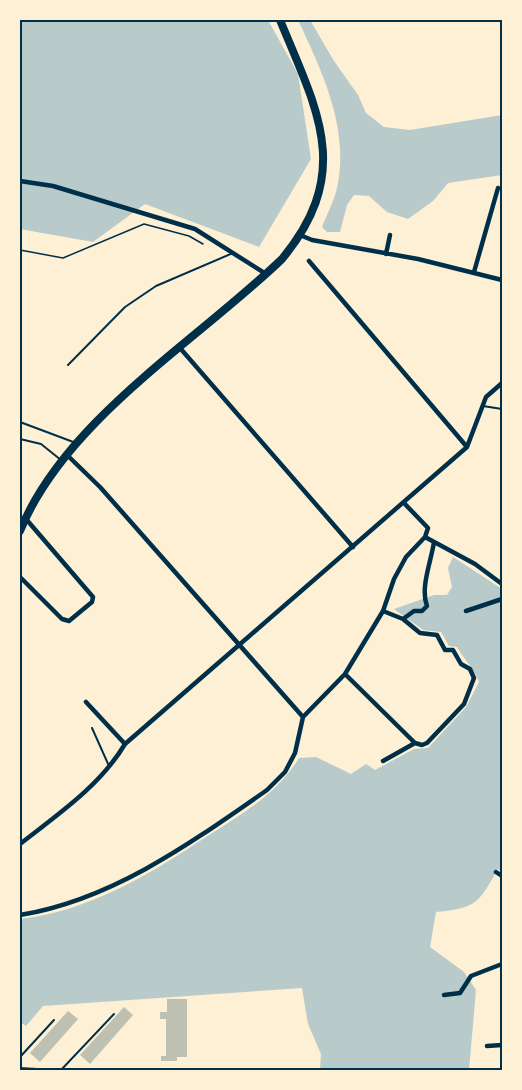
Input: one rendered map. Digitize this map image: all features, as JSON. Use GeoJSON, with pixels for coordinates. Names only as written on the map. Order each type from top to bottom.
{"type":"FeatureCollection","features":[{"type":"Feature","properties":{"kind":"main road"},"geometry":{"type":"LineString","coordinates":[[20,531],[63,457],[76,443],[180,348],[266,274],[300,235],[319,194],[324,162],[323,141],[311,95],[280,20]]}},
{"type":"Feature","properties":{"kind":"street"},"geometry":{"type":"LineString","coordinates":[[20,181],[54,186],[195,229],[266,274]]}},
{"type":"Feature","properties":{"kind":"street"},"geometry":{"type":"LineString","coordinates":[[474,272],[498,188]]}},
{"type":"Feature","properties":{"kind":"street"},"geometry":{"type":"LineString","coordinates":[[300,235],[312,240],[474,272],[502,280]]}},
{"type":"Feature","properties":{"kind":"street"},"geometry":{"type":"LineString","coordinates":[[386,254],[390,235]]}},
{"type":"Feature","properties":{"kind":"street"},"geometry":{"type":"LineString","coordinates":[[309,261],[467,447]]}},
{"type":"Feature","properties":{"kind":"street"},"geometry":{"type":"LineString","coordinates":[[180,348],[353,547]]}},
{"type":"Feature","properties":{"kind":"street"},"geometry":{"type":"LineString","coordinates":[[20,844],[79,798],[109,766],[125,744],[467,447],[486,397],[502,383]]}},
{"type":"Feature","properties":{"kind":"street"},"geometry":{"type":"LineString","coordinates":[[63,457],[100,487],[303,717]]}},
{"type":"Feature","properties":{"kind":"street"},"geometry":{"type":"LineString","coordinates":[[20,915],[50,910],[136,875],[267,790],[285,772],[295,753],[303,717],[345,674],[383,611],[394,579],[406,557],[425,537],[428,528],[404,503]]}},
{"type":"Feature","properties":{"kind":"street"},"geometry":{"type":"LineString","coordinates":[[20,577],[62,619],[69,621],[92,602],[93,597],[26,518]]}},
{"type":"Feature","properties":{"kind":"street"},"geometry":{"type":"LineString","coordinates":[[425,537],[475,564],[502,584]]}},
{"type":"Feature","properties":{"kind":"street"},"geometry":{"type":"LineString","coordinates":[[403,619],[414,611],[422,611],[427,606],[423,587],[428,577],[434,542]]}},
{"type":"Feature","properties":{"kind":"street"},"geometry":{"type":"LineString","coordinates":[[466,611],[502,599]]}},
{"type":"Feature","properties":{"kind":"street"},"geometry":{"type":"LineString","coordinates":[[345,674],[415,743],[422,746],[464,704],[474,678],[470,669],[460,664],[453,650],[446,650],[437,635],[420,633],[403,619],[383,611]]}},
{"type":"Feature","properties":{"kind":"street"},"geometry":{"type":"LineString","coordinates":[[86,702],[125,744]]}},
{"type":"Feature","properties":{"kind":"street"},"geometry":{"type":"LineString","coordinates":[[383,761],[415,743]]}},
{"type":"Feature","properties":{"kind":"street"},"geometry":{"type":"LineString","coordinates":[[496,872],[502,876]]}},
{"type":"Feature","properties":{"kind":"street"},"geometry":{"type":"LineString","coordinates":[[444,995],[459,993],[471,976],[502,964]]}},
{"type":"Feature","properties":{"kind":"street"},"geometry":{"type":"LineString","coordinates":[[487,1046],[502,1045]]}},
{"type":"Feature","properties":{"kind":"lane"},"geometry":{"type":"LineString","coordinates":[[68,365],[125,307],[148,291],[233,253]]}},
{"type":"Feature","properties":{"kind":"lane"},"geometry":{"type":"LineString","coordinates":[[483,406],[502,409]]}},
{"type":"Feature","properties":{"kind":"lane"},"geometry":{"type":"LineString","coordinates":[[20,422],[76,443]]}},
{"type":"Feature","properties":{"kind":"lane"},"geometry":{"type":"LineString","coordinates":[[20,439],[41,444],[63,457]]}},
{"type":"Feature","properties":{"kind":"lane"},"geometry":{"type":"LineString","coordinates":[[92,728],[109,766]]}},
{"type":"Feature","properties":{"kind":"lane"},"geometry":{"type":"LineString","coordinates":[[61,1071],[114,1014]]}},
{"type":"Feature","properties":{"kind":"lane"},"geometry":{"type":"LineString","coordinates":[[20,1057],[54,1020]]}},
{"type":"Feature","properties":{"kind":"lane"},"geometry":{"type":"LineString","coordinates":[[20,1068],[54,1071]]}},
{"type":"Feature","properties":{"kind":"path"},"geometry":{"type":"LineString","coordinates":[[20,250],[63,258],[144,224],[189,236],[205,245]]}},
{"type":"Feature","properties":{"kind":"shaded area"},"geometry":{"type":"Polygon","coordinates":[[[20,20],[268,20],[298,74],[311,159],[259,247],[145,204],[93,242],[20,229],[20,20]]]}},
{"type":"Feature","properties":{"kind":"shaded area"},"geometry":{"type":"Polygon","coordinates":[[[298,20],[310,20],[334,61],[358,95],[366,113],[384,127],[410,130],[502,115],[502,175],[448,183],[433,201],[408,219],[387,212],[369,196],[354,195],[347,205],[340,232],[327,232],[322,227],[337,188],[340,166],[337,122],[316,59],[298,20]]]}},
{"type":"Feature","properties":{"kind":"shaded area"},"geometry":{"type":"Polygon","coordinates":[[[453,557],[502,589],[502,872],[498,869],[486,890],[468,906],[436,912],[430,947],[464,972],[476,990],[469,1070],[320,1070],[321,1054],[308,1024],[302,988],[43,1006],[26,1026],[20,1022],[20,919],[45,915],[94,900],[163,865],[257,803],[280,783],[299,758],[316,757],[351,774],[366,764],[375,770],[414,749],[428,748],[466,707],[479,682],[457,647],[449,646],[441,632],[423,630],[394,609],[434,595],[447,595],[452,587],[448,568],[453,557]]]}},
{"type":"Feature","properties":{"kind":"building"},"geometry":{"type":"Polygon","coordinates":[[[167,999],[187,999],[187,1057],[177,1057],[177,1061],[161,1061],[161,1056],[166,1056],[166,1019],[160,1019],[160,1012],[167,1012],[167,999]]]}},
{"type":"Feature","properties":{"kind":"building"},"geometry":{"type":"Polygon","coordinates":[[[124,1007],[133,1015],[90,1064],[80,1055],[124,1007]]]}},
{"type":"Feature","properties":{"kind":"building"},"geometry":{"type":"Polygon","coordinates":[[[68,1011],[78,1019],[40,1062],[30,1053],[68,1011]]]}}]}
